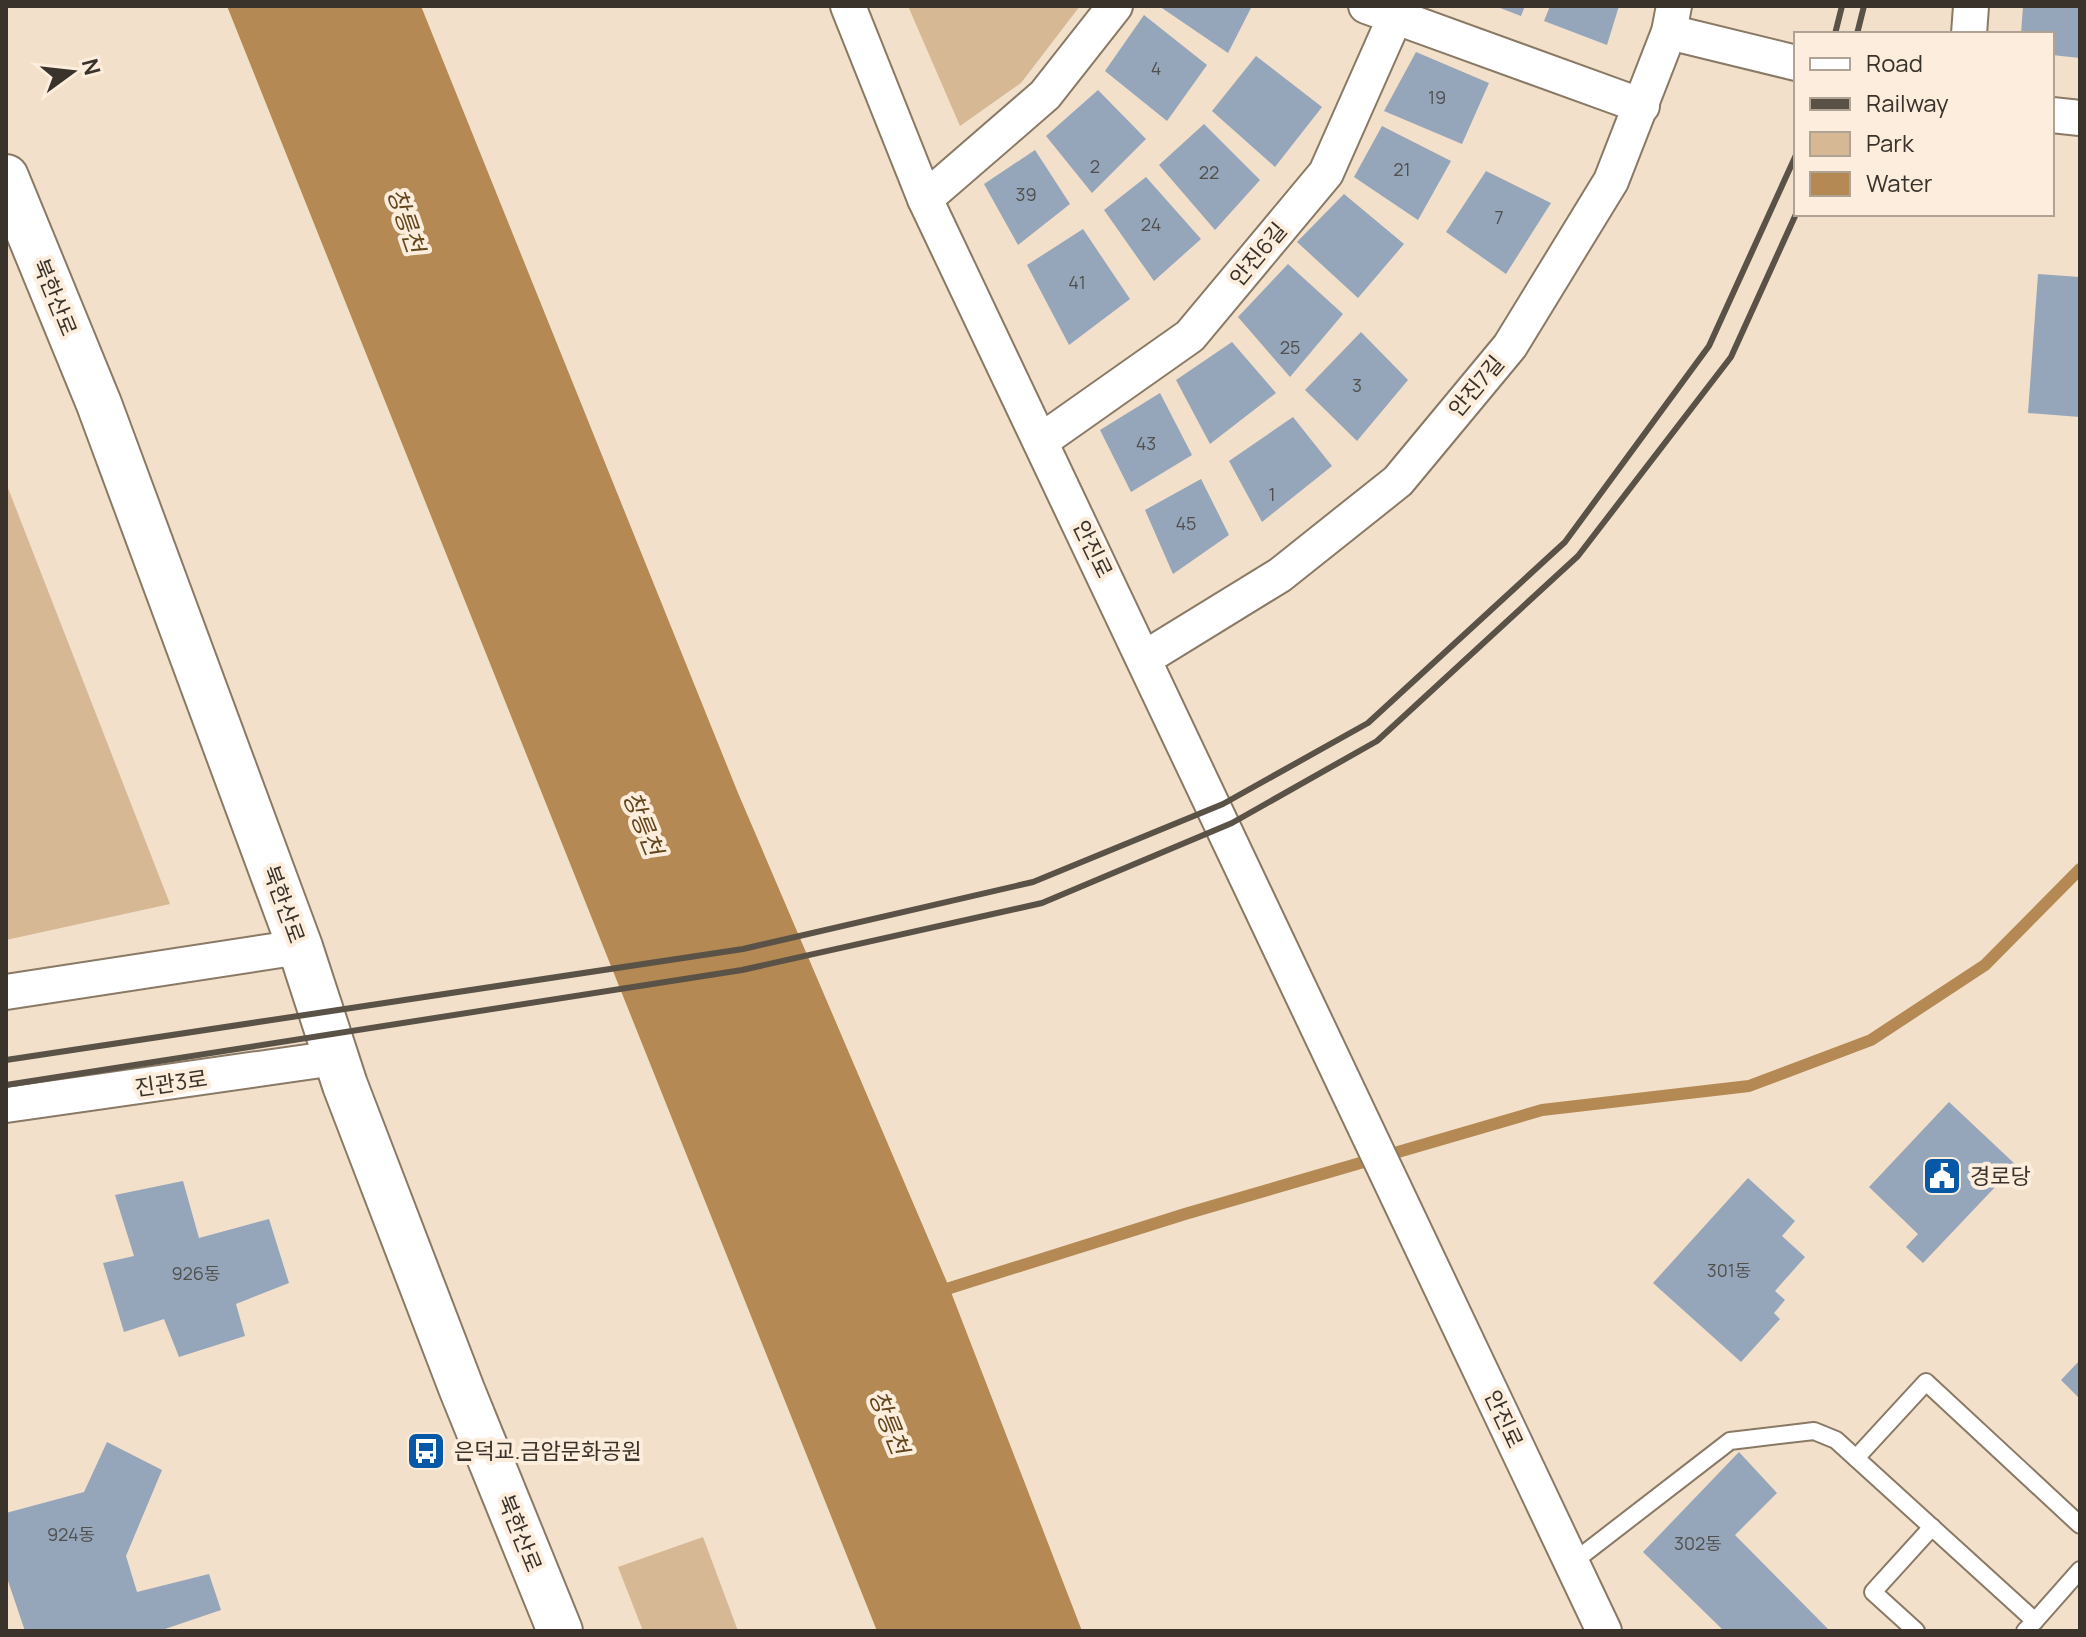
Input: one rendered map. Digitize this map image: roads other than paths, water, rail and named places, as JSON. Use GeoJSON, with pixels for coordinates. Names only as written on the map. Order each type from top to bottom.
{"type":"FeatureCollection","features":[{"type":"Feature","properties":{"kind":"main road","name":"북한산로"},"geometry":{"type":"LineString","coordinates":[[6,177],[104,418],[300,947],[335,1058],[462,1390],[560,1631]]}},
{"type":"Feature","properties":{"kind":"street","name":"안진로"},"geometry":{"type":"LineString","coordinates":[[848,6],[925,199],[1604,1631]]}},
{"type":"Feature","properties":{"kind":"street"},"geometry":{"type":"LineString","coordinates":[[925,199],[1045,95],[1115,6]]}},
{"type":"Feature","properties":{"kind":"street"},"geometry":{"type":"LineString","coordinates":[[1969,32],[1971,6]]}},
{"type":"Feature","properties":{"kind":"street"},"geometry":{"type":"LineString","coordinates":[[1387,10],[1642,106]]}},
{"type":"Feature","properties":{"kind":"street","name":"안진6길"},"geometry":{"type":"LineString","coordinates":[[1041,441],[1190,336],[1326,173],[1387,10]]}},
{"type":"Feature","properties":{"kind":"street"},"geometry":{"type":"LineString","coordinates":[[1672,19],[1794,62]]}},
{"type":"Feature","properties":{"kind":"street","name":"안진7길"},"geometry":{"type":"LineString","coordinates":[[1145,658],[1280,575],[1398,481],[1510,346],[1611,181],[1642,106],[1672,19]]}},
{"type":"Feature","properties":{"kind":"street"},"geometry":{"type":"LineString","coordinates":[[2054,115],[2080,118]]}},
{"type":"Feature","properties":{"kind":"street"},"geometry":{"type":"LineString","coordinates":[[6,992],[300,947]]}},
{"type":"Feature","properties":{"kind":"street","name":"진관3로"},"geometry":{"type":"LineString","coordinates":[[6,1105],[335,1058]]}},
{"type":"Feature","properties":{"kind":"lane"},"geometry":{"type":"LineString","coordinates":[[1856,1458],[1926,1382],[2080,1525]]}},
{"type":"Feature","properties":{"kind":"lane"},"geometry":{"type":"LineString","coordinates":[[1572,1563],[1730,1441],[1814,1431],[1836,1440],[1856,1458],[1932,1527],[2030,1626],[2080,1570]]}},
{"type":"Feature","properties":{"kind":"lane"},"geometry":{"type":"LineString","coordinates":[[1916,1631],[1873,1592],[1932,1527]]}},
{"type":"Feature","properties":{"kind":"water","name":"창릉천"},"geometry":{"type":"Polygon","coordinates":[[[227,6],[421,6],[738,793],[949,1287],[1082,1631],[877,1631],[227,6]]]}},
{"type":"Feature","properties":{"kind":"waterway"},"geometry":{"type":"LineString","coordinates":[[934,1293],[1185,1214],[1542,1110],[1749,1086],[1871,1040],[1985,965],[2080,869]]}},
{"type":"Feature","properties":{"kind":"railway"},"geometry":{"type":"LineString","coordinates":[[1836,32],[1842,6]]}},
{"type":"Feature","properties":{"kind":"railway"},"geometry":{"type":"LineString","coordinates":[[1858,32],[1864,6]]}},
{"type":"Feature","properties":{"kind":"railway"},"geometry":{"type":"LineString","coordinates":[[6,1060],[743,949],[1033,882],[1223,804],[1368,723],[1565,542],[1709,346],[1794,159]]}},
{"type":"Feature","properties":{"kind":"railway"},"geometry":{"type":"LineString","coordinates":[[6,1085],[742,970],[1042,903],[1232,823],[1377,741],[1578,556],[1731,357],[1795,216]]}},
{"type":"Feature","properties":{"kind":"place","name":"경로당"},"geometry":{"type":"Point","coordinates":[1942,1176]}},
{"type":"Feature","properties":{"kind":"place","name":"은덕교.금암문화공원"},"geometry":{"type":"Point","coordinates":[426,1451]}}]}
